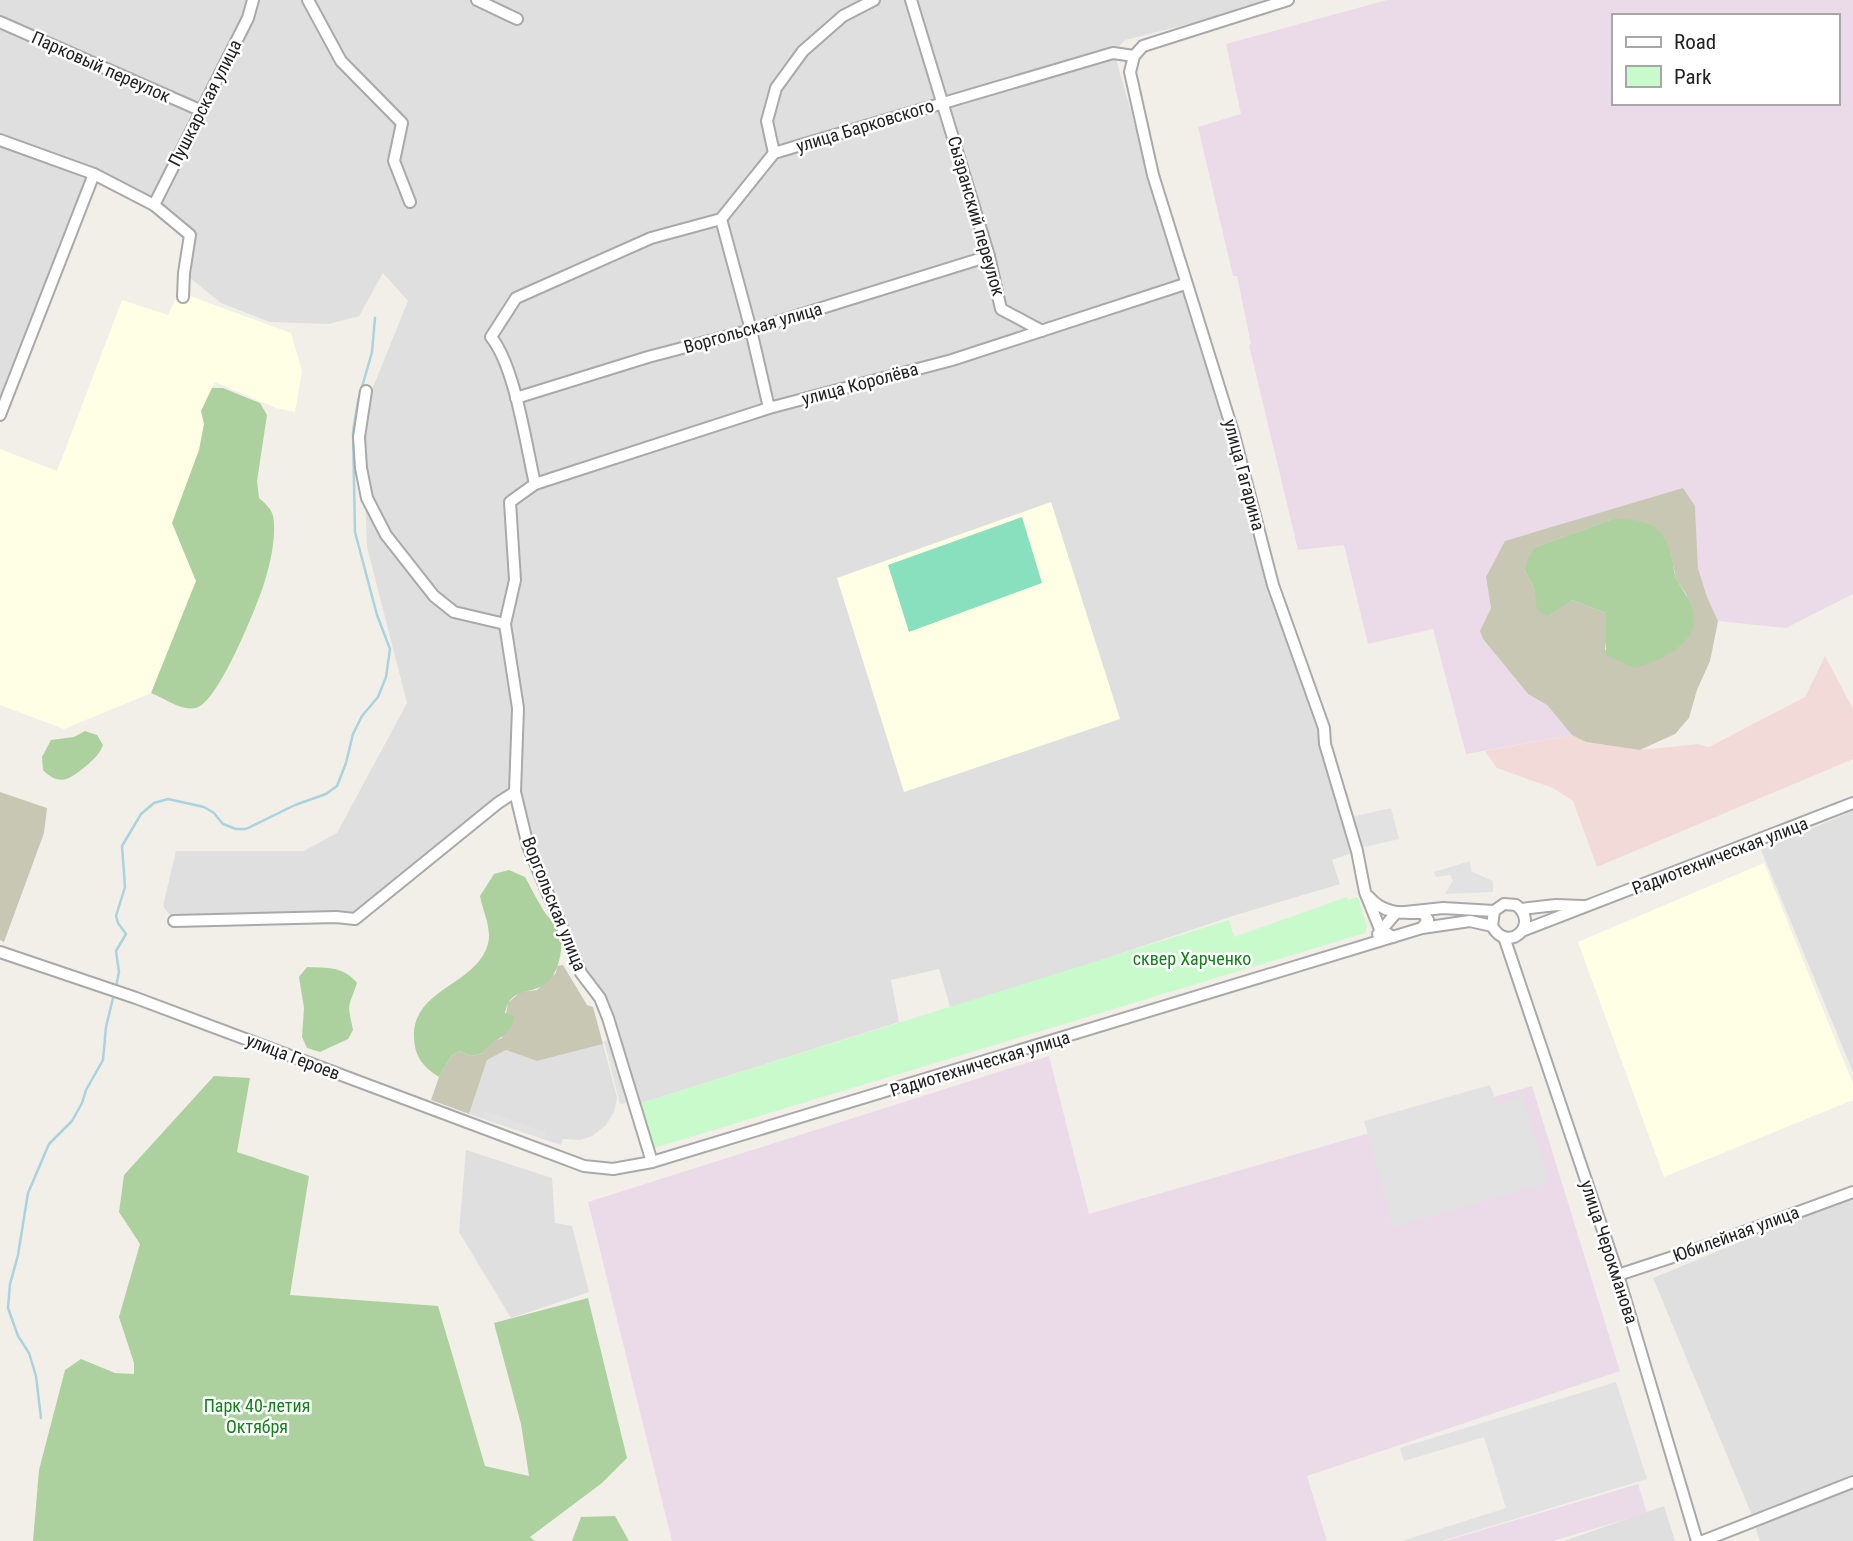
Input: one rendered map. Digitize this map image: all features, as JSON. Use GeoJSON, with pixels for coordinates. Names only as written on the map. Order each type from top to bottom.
{"type":"FeatureCollection","features":[{"type":"Feature","properties":{"kind":"street","name":"Пушкарская улица"},"geometry":{"type":"LineString","coordinates":[[154,205],[248,18],[253,0]]}},
{"type":"Feature","properties":{"kind":"street"},"geometry":{"type":"LineString","coordinates":[[308,0],[341,61],[401,123],[394,161],[410,202]]}},
{"type":"Feature","properties":{"kind":"street"},"geometry":{"type":"LineString","coordinates":[[477,0],[517,19]]}},
{"type":"Feature","properties":{"kind":"street"},"geometry":{"type":"LineString","coordinates":[[774,153],[767,121],[776,88],[803,51],[844,16],[874,0]]}},
{"type":"Feature","properties":{"kind":"street","name":"Сызранский переулок"},"geometry":{"type":"LineString","coordinates":[[911,0],[989,256],[1002,309],[1041,331]]}},
{"type":"Feature","properties":{"kind":"street","name":"улица Барковского"},"geometry":{"type":"LineString","coordinates":[[721,219],[774,153],[1113,53],[1135,56],[1143,46],[1288,0]]}},
{"type":"Feature","properties":{"kind":"street","name":"Парковый переулок"},"geometry":{"type":"LineString","coordinates":[[0,22],[201,111]]}},
{"type":"Feature","properties":{"kind":"street","name":"улица Гагарина"},"geometry":{"type":"LineString","coordinates":[[1135,56],[1130,72],[1131,79],[1153,175],[1234,435],[1273,585],[1324,728],[1325,744],[1357,851],[1365,892],[1380,929]]}},
{"type":"Feature","properties":{"kind":"street"},"geometry":{"type":"LineString","coordinates":[[0,140],[94,174],[154,205],[190,235],[183,297]]}},
{"type":"Feature","properties":{"kind":"street"},"geometry":{"type":"LineString","coordinates":[[0,415],[94,174]]}},
{"type":"Feature","properties":{"kind":"street"},"geometry":{"type":"LineString","coordinates":[[535,484],[516,398],[499,346],[491,337],[516,298],[651,238],[721,219],[769,408]]}},
{"type":"Feature","properties":{"kind":"street","name":"Воргольская улица"},"geometry":{"type":"LineString","coordinates":[[516,398],[648,356],[751,330],[989,256]]}},
{"type":"Feature","properties":{"kind":"street","name":"улица Королёва"},"geometry":{"type":"LineString","coordinates":[[535,484],[769,408],[952,360],[1185,284]]}},
{"type":"Feature","properties":{"kind":"street"},"geometry":{"type":"LineString","coordinates":[[366,391],[359,437],[361,468],[367,498],[386,535],[434,596],[454,612],[505,624]]}},
{"type":"Feature","properties":{"kind":"street","name":"Воргольская улица"},"geometry":{"type":"LineString","coordinates":[[535,484],[510,502],[515,580],[505,624],[519,708],[515,792],[533,858],[581,973],[600,998],[608,1018],[652,1162]]}},
{"type":"Feature","properties":{"kind":"street"},"geometry":{"type":"LineString","coordinates":[[174,921],[336,917],[355,919],[515,792]]}},
{"type":"Feature","properties":{"kind":"street","name":"Радиотехническая улица"},"geometry":{"type":"LineString","coordinates":[[1504,937],[1519,934],[1586,906],[1704,863],[1853,803]]}},
{"type":"Feature","properties":{"kind":"street"},"geometry":{"type":"LineString","coordinates":[[1365,892],[1376,905],[1396,913],[1423,913],[1428,920],[1422,928]]}},
{"type":"Feature","properties":{"kind":"street","name":"Радиотехническая улица"},"geometry":{"type":"LineString","coordinates":[[1396,913],[1443,908],[1494,911],[1504,904],[1516,905],[1521,909],[1556,905],[1586,906]]}},
{"type":"Feature","properties":{"kind":"street"},"geometry":{"type":"LineString","coordinates":[[1519,934],[1525,924],[1521,909]]}},
{"type":"Feature","properties":{"kind":"street"},"geometry":{"type":"LineString","coordinates":[[1494,911],[1492,926],[1504,937]]}},
{"type":"Feature","properties":{"kind":"street"},"geometry":{"type":"LineString","coordinates":[[1373,943],[1380,929],[1396,913]]}},
{"type":"Feature","properties":{"kind":"street","name":"Радиотехническая улица"},"geometry":{"type":"LineString","coordinates":[[584,1166],[613,1169],[652,1162],[1422,928],[1471,920],[1492,926]]}},
{"type":"Feature","properties":{"kind":"street"},"geometry":{"type":"LineString","coordinates":[[1380,929],[1393,937]]}},
{"type":"Feature","properties":{"kind":"street","name":"улица Черокманова"},"geometry":{"type":"LineString","coordinates":[[1514,964],[1519,934]]}},
{"type":"Feature","properties":{"kind":"street","name":"улица Черокманова"},"geometry":{"type":"LineString","coordinates":[[1504,937],[1618,1275],[1697,1541]]}},
{"type":"Feature","properties":{"kind":"street","name":"улица Героев"},"geometry":{"type":"LineString","coordinates":[[0,952],[136,998],[584,1166]]}},
{"type":"Feature","properties":{"kind":"street","name":"Юбилейная улица"},"geometry":{"type":"LineString","coordinates":[[1618,1275],[1853,1192]]}},
{"type":"Feature","properties":{"kind":"street"},"geometry":{"type":"LineString","coordinates":[[1703,1541],[1853,1482]]}},
{"type":"Feature","properties":{"kind":"shaded area"},"geometry":{"type":"Polygon","coordinates":[[[0,0],[1284,0],[1125,40],[1120,45],[1116,59],[1179,280],[1067,322],[1185,284],[1274,585],[1324,728],[1357,851],[1332,860],[1340,884],[1236,915],[951,1010],[939,969],[891,980],[899,1022],[638,1104],[609,1005],[579,961],[515,793],[355,919],[174,921],[163,906],[176,851],[304,851],[337,833],[407,703],[367,547],[363,412],[408,301],[383,273],[359,316],[329,324],[270,322],[221,303],[184,273],[190,235],[154,205],[94,174],[0,415],[0,0]]]}},
{"type":"Feature","properties":{"kind":"shaded area"},"geometry":{"type":"Polygon","coordinates":[[[1387,0],[1853,0],[1853,594],[1786,628],[1718,621],[1698,568],[1695,506],[1486,577],[1491,608],[1481,631],[1483,639],[1528,694],[1547,705],[1572,735],[1466,754],[1433,629],[1368,644],[1344,545],[1298,550],[1249,345],[1251,344],[1237,276],[1233,276],[1198,127],[1241,114],[1226,44],[1387,0]]]}},
{"type":"Feature","properties":{"kind":"shaded area"},"geometry":{"type":"Polygon","coordinates":[[[179,292],[291,333],[302,371],[295,412],[276,408],[215,382],[201,411],[204,424],[199,450],[172,523],[196,581],[151,693],[64,729],[0,705],[0,449],[57,471],[122,300],[168,315],[179,292]]]}},
{"type":"Feature","properties":{"kind":"shaded area"},"geometry":{"type":"Polygon","coordinates":[[[1683,488],[1695,506],[1698,568],[1718,621],[1710,661],[1697,690],[1689,718],[1675,734],[1640,750],[1586,742],[1572,735],[1547,705],[1528,694],[1483,639],[1480,631],[1491,608],[1486,577],[1505,541],[1683,488]],[[1613,519],[1536,547],[1525,571],[1534,588],[1538,610],[1572,600],[1606,613],[1608,625],[1605,650],[1694,622],[1686,594],[1676,579],[1671,554],[1613,519]]]}},
{"type":"Feature","properties":{"kind":"shaded area"},"geometry":{"type":"Polygon","coordinates":[[[1051,502],[1120,719],[904,792],[837,578],[1051,502]]]}},
{"type":"Feature","properties":{"kind":"shaded area"},"geometry":{"type":"Polygon","coordinates":[[[1825,656],[1853,709],[1853,759],[1597,867],[1573,801],[1553,788],[1497,768],[1485,751],[1572,735],[1586,742],[1640,750],[1698,744],[1709,747],[1805,697],[1825,656]]]}},
{"type":"Feature","properties":{"kind":"shaded area"},"geometry":{"type":"Polygon","coordinates":[[[0,792],[47,808],[44,833],[4,942],[0,940],[0,792]]]}},
{"type":"Feature","properties":{"kind":"shaded area"},"geometry":{"type":"Polygon","coordinates":[[[1391,808],[1399,839],[1356,849],[1347,818],[1391,808]]]}},
{"type":"Feature","properties":{"kind":"shaded area"},"geometry":{"type":"Polygon","coordinates":[[[1853,811],[1853,1072],[1761,850],[1853,811]]]}},
{"type":"Feature","properties":{"kind":"shaded area"},"geometry":{"type":"Polygon","coordinates":[[[1470,861],[1471,871],[1493,881],[1493,892],[1445,894],[1453,881],[1450,875],[1436,877],[1434,872],[1470,861]]]}},
{"type":"Feature","properties":{"kind":"shaded area"},"geometry":{"type":"Polygon","coordinates":[[[1764,863],[1853,1084],[1853,1100],[1664,1177],[1578,942],[1764,863]]]}},
{"type":"Feature","properties":{"kind":"shaded area"},"geometry":{"type":"Polygon","coordinates":[[[563,965],[587,1005],[593,1007],[603,1044],[537,1061],[506,1050],[487,1060],[469,1114],[431,1100],[439,1077],[451,1056],[460,1051],[471,1056],[483,1053],[491,1042],[502,1038],[508,1003],[520,992],[537,990],[556,973],[557,966],[563,965]]]}},
{"type":"Feature","properties":{"kind":"shaded area"},"geometry":{"type":"Polygon","coordinates":[[[610,1040],[626,1103],[620,1104],[604,1041],[610,1040]]]}},
{"type":"Feature","properties":{"kind":"shaded area"},"geometry":{"type":"Polygon","coordinates":[[[603,1044],[617,1098],[614,1112],[606,1125],[592,1136],[580,1140],[563,1139],[561,1145],[469,1114],[487,1060],[506,1050],[537,1061],[603,1044]]]}},
{"type":"Feature","properties":{"kind":"shaded area"},"geometry":{"type":"Polygon","coordinates":[[[1049,1056],[1089,1214],[1532,1086],[1620,1371],[1307,1476],[1327,1541],[672,1541],[588,1202],[1049,1056]]]}},
{"type":"Feature","properties":{"kind":"shaded area"},"geometry":{"type":"Polygon","coordinates":[[[1490,1085],[1497,1104],[1522,1096],[1549,1179],[1543,1184],[1393,1227],[1364,1121],[1490,1085]]]}},
{"type":"Feature","properties":{"kind":"shaded area"},"geometry":{"type":"Polygon","coordinates":[[[484,1111],[546,1132],[544,1138],[482,1117],[484,1111]]]}},
{"type":"Feature","properties":{"kind":"shaded area"},"geometry":{"type":"Polygon","coordinates":[[[466,1150],[552,1178],[555,1223],[572,1226],[589,1292],[511,1318],[459,1232],[466,1150]]]}},
{"type":"Feature","properties":{"kind":"shaded area"},"geometry":{"type":"Polygon","coordinates":[[[1853,1195],[1853,1541],[1760,1541],[1751,1513],[1653,1278],[1853,1195]]]}},
{"type":"Feature","properties":{"kind":"shaded area"},"geometry":{"type":"Polygon","coordinates":[[[1616,1382],[1647,1479],[1442,1541],[1402,1541],[1506,1508],[1484,1437],[1404,1461],[1400,1448],[1616,1382]]]}},
{"type":"Feature","properties":{"kind":"shaded area"},"geometry":{"type":"Polygon","coordinates":[[[1638,1484],[1647,1513],[1553,1541],[1445,1541],[1638,1484]]]}},
{"type":"Feature","properties":{"kind":"shaded area"},"geometry":{"type":"Polygon","coordinates":[[[1664,1506],[1675,1541],[1564,1541],[1664,1506]]]}},
{"type":"Feature","properties":{"kind":"green space"},"geometry":{"type":"Polygon","coordinates":[[[212,388],[223,388],[260,403],[267,415],[257,481],[259,498],[272,512],[274,540],[263,587],[225,674],[205,702],[196,708],[190,708],[151,693],[196,581],[172,523],[199,450],[204,424],[201,411],[212,388]]]}},
{"type":"Feature","properties":{"kind":"green space"},"geometry":{"type":"Polygon","coordinates":[[[1022,517],[1042,583],[909,632],[888,565],[1022,517]]]}},
{"type":"Feature","properties":{"kind":"green space"},"geometry":{"type":"Polygon","coordinates":[[[1613,519],[1650,524],[1662,535],[1671,554],[1676,577],[1694,614],[1692,629],[1681,645],[1652,662],[1634,668],[1606,655],[1606,613],[1572,600],[1547,616],[1537,610],[1534,588],[1525,571],[1528,558],[1536,547],[1613,519]]]}},
{"type":"Feature","properties":{"kind":"green space"},"geometry":{"type":"Polygon","coordinates":[[[85,731],[97,735],[103,745],[91,761],[75,774],[60,780],[43,770],[42,757],[51,740],[74,737],[85,731]]]}},
{"type":"Feature","properties":{"kind":"green space"},"geometry":{"type":"Polygon","coordinates":[[[509,870],[525,877],[543,910],[558,930],[562,943],[559,961],[554,975],[546,983],[515,996],[509,1002],[505,1013],[515,1017],[505,1034],[483,1053],[471,1056],[460,1051],[451,1056],[439,1077],[424,1065],[418,1056],[414,1038],[416,1022],[423,1008],[433,998],[482,958],[488,944],[489,932],[480,896],[494,874],[509,870]]]}},
{"type":"Feature","properties":{"kind":"green space","name":"сквер Харченко"},"geometry":{"type":"Polygon","coordinates":[[[1347,897],[1348,900],[1358,897],[1367,927],[1365,933],[654,1148],[641,1103],[1229,920],[1234,937],[1347,897]]]}},
{"type":"Feature","properties":{"kind":"green space"},"geometry":{"type":"Polygon","coordinates":[[[307,967],[341,971],[357,983],[349,1006],[353,1030],[348,1039],[320,1052],[307,1048],[302,1037],[304,1008],[299,977],[307,967]]]}},
{"type":"Feature","properties":{"kind":"green space","name":"Парк 40-летия Октября"},"geometry":{"type":"Polygon","coordinates":[[[214,1076],[250,1078],[237,1152],[309,1176],[290,1295],[438,1306],[485,1466],[529,1476],[521,1424],[494,1323],[588,1298],[627,1458],[602,1483],[530,1537],[535,1541],[33,1541],[39,1470],[65,1370],[81,1359],[115,1373],[134,1374],[134,1363],[119,1317],[140,1244],[119,1212],[124,1175],[214,1076]]]}},
{"type":"Feature","properties":{"kind":"green space"},"geometry":{"type":"Polygon","coordinates":[[[615,1516],[629,1541],[572,1541],[581,1517],[615,1516]]]}},
{"type":"Feature","properties":{"kind":"waterway"},"geometry":{"type":"LineString","coordinates":[[116,987],[119,972],[116,951],[126,934],[116,916],[125,887],[122,846],[141,814],[154,803],[168,799],[204,807],[214,813],[223,824],[236,829],[246,829],[295,805],[326,794],[337,786],[353,734],[362,716],[378,697],[386,677],[390,649],[377,615],[355,532],[353,432],[358,401],[372,352],[375,318]]}},
{"type":"Feature","properties":{"kind":"waterway"},"geometry":{"type":"LineString","coordinates":[[41,1418],[36,1376],[29,1353],[18,1336],[8,1308],[10,1284],[18,1255],[28,1193],[49,1144],[72,1121],[103,1060],[106,1027],[114,994]]}}]}
